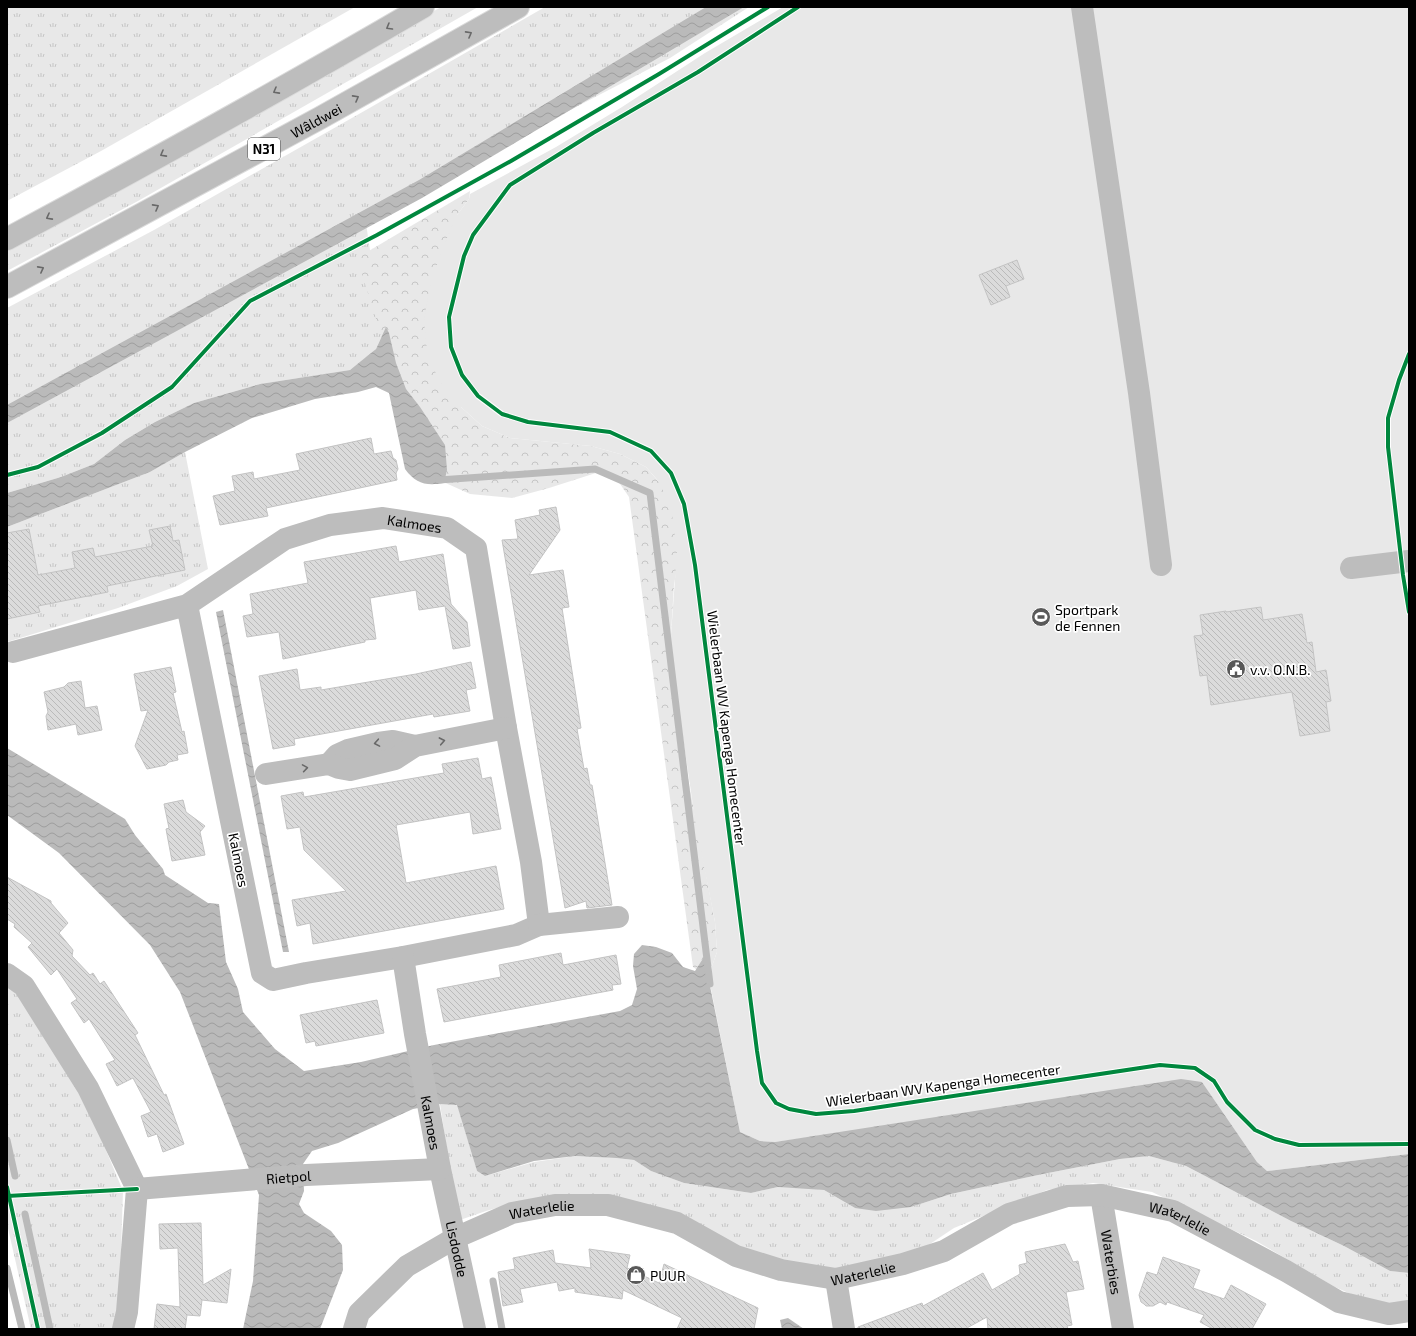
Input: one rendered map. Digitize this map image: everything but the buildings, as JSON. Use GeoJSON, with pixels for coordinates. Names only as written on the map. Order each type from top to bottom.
{"type":"FeatureCollection","features":[{"type":"Feature","properties":{"kind":"main road"},"geometry":{"type":"LineString","coordinates":[[7,239],[341,55],[423,7]]}},
{"type":"Feature","properties":{"kind":"main road","name":"Wâldwei"},"geometry":{"type":"LineString","coordinates":[[7,287],[320,118],[518,7]]}},
{"type":"Feature","properties":{"kind":"main road"},"geometry":{"type":"LineString","coordinates":[[1082,7],[1139,393],[1161,565]]}},
{"type":"Feature","properties":{"kind":"main road","name":"Kalmoes"},"geometry":{"type":"LineString","coordinates":[[13,652],[187,604],[285,538],[330,525],[383,518],[447,528],[476,548],[506,728],[531,862],[539,925]]}},
{"type":"Feature","properties":{"kind":"main road"},"geometry":{"type":"LineString","coordinates":[[1351,568],[1409,561]]}},
{"type":"Feature","properties":{"kind":"main road","name":"Kalmoes"},"geometry":{"type":"LineString","coordinates":[[187,604],[262,973],[273,980],[516,935],[539,925],[618,917]]}},
{"type":"Feature","properties":{"kind":"main road"},"geometry":{"type":"LineString","coordinates":[[266,774],[329,764],[350,770],[395,759],[415,746],[506,728]]}},
{"type":"Feature","properties":{"kind":"main road","name":"Kalmoes"},"geometry":{"type":"LineString","coordinates":[[403,957],[415,1034],[440,1169]]}},
{"type":"Feature","properties":{"kind":"main road"},"geometry":{"type":"LineString","coordinates":[[7,974],[24,986],[88,1088],[138,1189],[127,1312],[123,1329]]}},
{"type":"Feature","properties":{"kind":"main road","name":"Rietpol"},"geometry":{"type":"LineString","coordinates":[[138,1189],[306,1175],[440,1169]]}},
{"type":"Feature","properties":{"kind":"main road","name":"Lisdodde"},"geometry":{"type":"LineString","coordinates":[[440,1169],[475,1329]]}},
{"type":"Feature","properties":{"kind":"main road","name":"Waterlelie"},"geometry":{"type":"LineString","coordinates":[[354,1329],[359,1314],[407,1266],[455,1238],[512,1213],[555,1205],[608,1206],[677,1223],[736,1256],[781,1270],[836,1279],[903,1264],[944,1251],[1009,1214],[1067,1196],[1101,1195],[1173,1211],[1286,1271],[1339,1302],[1396,1318]]}},
{"type":"Feature","properties":{"kind":"main road","name":"Waterbies"},"geometry":{"type":"LineString","coordinates":[[1101,1195],[1123,1329]]}},
{"type":"Feature","properties":{"kind":"main road"},"geometry":{"type":"LineString","coordinates":[[836,1279],[844,1329]]}},
{"type":"Feature","properties":{"kind":"green space"},"geometry":{"type":"Polygon","coordinates":[[[7,7],[355,7],[101,151],[7,201],[7,7]]]}},
{"type":"Feature","properties":{"kind":"green space"},"geometry":{"type":"Polygon","coordinates":[[[441,7],[478,7],[138,201],[7,271],[7,250],[129,185],[441,7]]]}},
{"type":"Feature","properties":{"kind":"green space"},"geometry":{"type":"Polygon","coordinates":[[[545,7],[749,7],[670,58],[365,217],[375,283],[386,327],[376,349],[350,370],[260,384],[194,403],[155,422],[125,440],[94,464],[61,477],[7,493],[7,308],[154,230],[545,7]]]}},
{"type":"Feature","properties":{"kind":"green space","name":"Sportpark de Fennen"},"geometry":{"type":"Polygon","coordinates":[[[783,7],[1409,7],[1409,1154],[1267,1171],[1257,1162],[1202,1082],[775,1142],[760,1141],[740,1132],[710,984],[712,966],[717,952],[715,922],[696,826],[670,649],[677,551],[672,514],[660,483],[646,467],[620,454],[591,446],[510,438],[482,426],[461,407],[439,381],[427,351],[424,320],[429,290],[441,252],[457,215],[469,199],[470,194],[556,147],[622,107],[705,53],[783,7]]]}},
{"type":"Feature","properties":{"kind":"green space"},"geometry":{"type":"Polygon","coordinates":[[[470,191],[469,199],[457,215],[461,407],[482,426],[510,438],[591,446],[620,454],[646,467],[658,481],[702,428],[674,585],[670,649],[677,720],[715,922],[717,952],[712,966],[700,972],[693,967],[629,497],[618,481],[599,472],[512,498],[470,494],[439,480],[382,338],[357,258],[470,191]]]}},
{"type":"Feature","properties":{"kind":"green space"},"geometry":{"type":"Polygon","coordinates":[[[185,452],[208,569],[177,586],[118,608],[7,642],[7,527],[150,472],[185,452]]]}},
{"type":"Feature","properties":{"kind":"green space"},"geometry":{"type":"Polygon","coordinates":[[[7,982],[13,986],[76,1078],[123,1191],[119,1312],[114,1329],[31,1329],[7,1224],[7,982]]]}},
{"type":"Feature","properties":{"kind":"green space"},"geometry":{"type":"Polygon","coordinates":[[[440,1104],[457,1104],[477,1171],[485,1176],[534,1162],[575,1156],[616,1158],[634,1160],[651,1171],[684,1183],[751,1193],[778,1187],[824,1190],[855,1208],[911,1207],[951,1194],[1043,1174],[1120,1159],[1149,1156],[1186,1166],[1390,1271],[1409,1273],[1409,1301],[1378,1306],[1335,1287],[1256,1241],[1152,1192],[1093,1183],[1047,1190],[954,1228],[921,1250],[846,1272],[792,1270],[718,1239],[529,1199],[460,1220],[456,1209],[440,1104]]]}},
{"type":"Feature","properties":{"kind":"water"},"geometry":{"type":"Polygon","coordinates":[[[706,7],[744,7],[422,198],[7,423],[7,405],[419,180],[706,7]]]}},
{"type":"Feature","properties":{"kind":"water"},"geometry":{"type":"Polygon","coordinates":[[[386,327],[389,333],[396,363],[406,389],[420,407],[445,445],[447,470],[444,483],[422,483],[413,478],[405,469],[389,393],[376,387],[358,392],[315,399],[252,418],[185,452],[150,472],[7,527],[7,493],[61,477],[94,464],[125,440],[155,422],[194,403],[260,384],[350,370],[376,349],[386,327]]]}},
{"type":"Feature","properties":{"kind":"water"},"geometry":{"type":"Polygon","coordinates":[[[223,610],[289,952],[283,952],[216,612],[223,610]]]}},
{"type":"Feature","properties":{"kind":"water"},"geometry":{"type":"Polygon","coordinates":[[[7,748],[125,819],[135,835],[163,869],[165,875],[208,903],[219,904],[226,962],[238,989],[243,1012],[275,1049],[304,1071],[361,1062],[434,1045],[620,1011],[632,1005],[637,989],[633,966],[634,954],[642,945],[656,947],[672,953],[683,967],[695,971],[704,957],[740,1132],[760,1141],[775,1142],[1181,1079],[1202,1082],[1257,1162],[1267,1171],[1409,1154],[1409,1273],[1390,1271],[1186,1166],[1149,1156],[1120,1159],[1043,1174],[951,1194],[911,1207],[876,1211],[855,1208],[824,1190],[778,1187],[751,1193],[684,1183],[651,1171],[634,1160],[616,1158],[575,1156],[534,1161],[485,1176],[477,1171],[457,1105],[440,1104],[413,1109],[338,1143],[312,1151],[303,1164],[304,1191],[299,1204],[304,1213],[331,1231],[342,1245],[343,1270],[320,1329],[243,1329],[253,1281],[259,1195],[180,992],[150,945],[59,853],[7,815],[7,748]]]}},
{"type":"Feature","properties":{"kind":"water"},"geometry":{"type":"Polygon","coordinates":[[[788,1318],[804,1329],[782,1329],[780,1320],[788,1318]]]}},
{"type":"Feature","properties":{"kind":"waterway"},"geometry":{"type":"LineString","coordinates":[[439,480],[595,469],[650,493],[710,984]]}},
{"type":"Feature","properties":{"kind":"waterway"},"geometry":{"type":"LineString","coordinates":[[7,1140],[15,1176]]}},
{"type":"Feature","properties":{"kind":"waterway"},"geometry":{"type":"LineString","coordinates":[[25,1214],[50,1329]]}},
{"type":"Feature","properties":{"kind":"waterway"},"geometry":{"type":"LineString","coordinates":[[7,1268],[22,1329]]}},
{"type":"Feature","properties":{"kind":"waterway"},"geometry":{"type":"LineString","coordinates":[[493,1281],[502,1329]]}},
{"type":"Feature","properties":{"kind":"cycle path"},"geometry":{"type":"LineString","coordinates":[[7,475],[38,467],[102,433],[172,387],[250,301],[377,235],[511,161],[659,74],[768,7]]}},
{"type":"Feature","properties":{"kind":"cycle path","name":"Wielerbaan WV Kapenga Homecenter"},"geometry":{"type":"LineString","coordinates":[[798,7],[698,72],[593,133],[510,185],[473,235],[464,256],[449,317],[451,347],[462,375],[478,396],[502,414],[528,422],[610,432],[651,451],[671,473],[684,504],[695,565],[762,1083],[776,1103],[789,1109],[816,1114],[854,1111],[1160,1065],[1195,1068],[1214,1081],[1227,1102],[1255,1130],[1275,1139],[1299,1145],[1409,1144]]}},
{"type":"Feature","properties":{"kind":"cycle path"},"geometry":{"type":"LineString","coordinates":[[1409,354],[1399,380],[1388,418],[1388,447],[1403,575],[1409,612]]}},
{"type":"Feature","properties":{"kind":"cycle path"},"geometry":{"type":"LineString","coordinates":[[7,1187],[38,1329]]}},
{"type":"Feature","properties":{"kind":"cycle path"},"geometry":{"type":"LineString","coordinates":[[7,1196],[137,1189]]}},
{"type":"Feature","properties":{"kind":"place","name":"Sportpark de Fennen"},"geometry":{"type":"Point","coordinates":[1041,617]}},
{"type":"Feature","properties":{"kind":"place","name":"v.v. O.N.B."},"geometry":{"type":"Point","coordinates":[1236,669]}},
{"type":"Feature","properties":{"kind":"place","name":"PUUR"},"geometry":{"type":"Point","coordinates":[636,1275]}}]}
